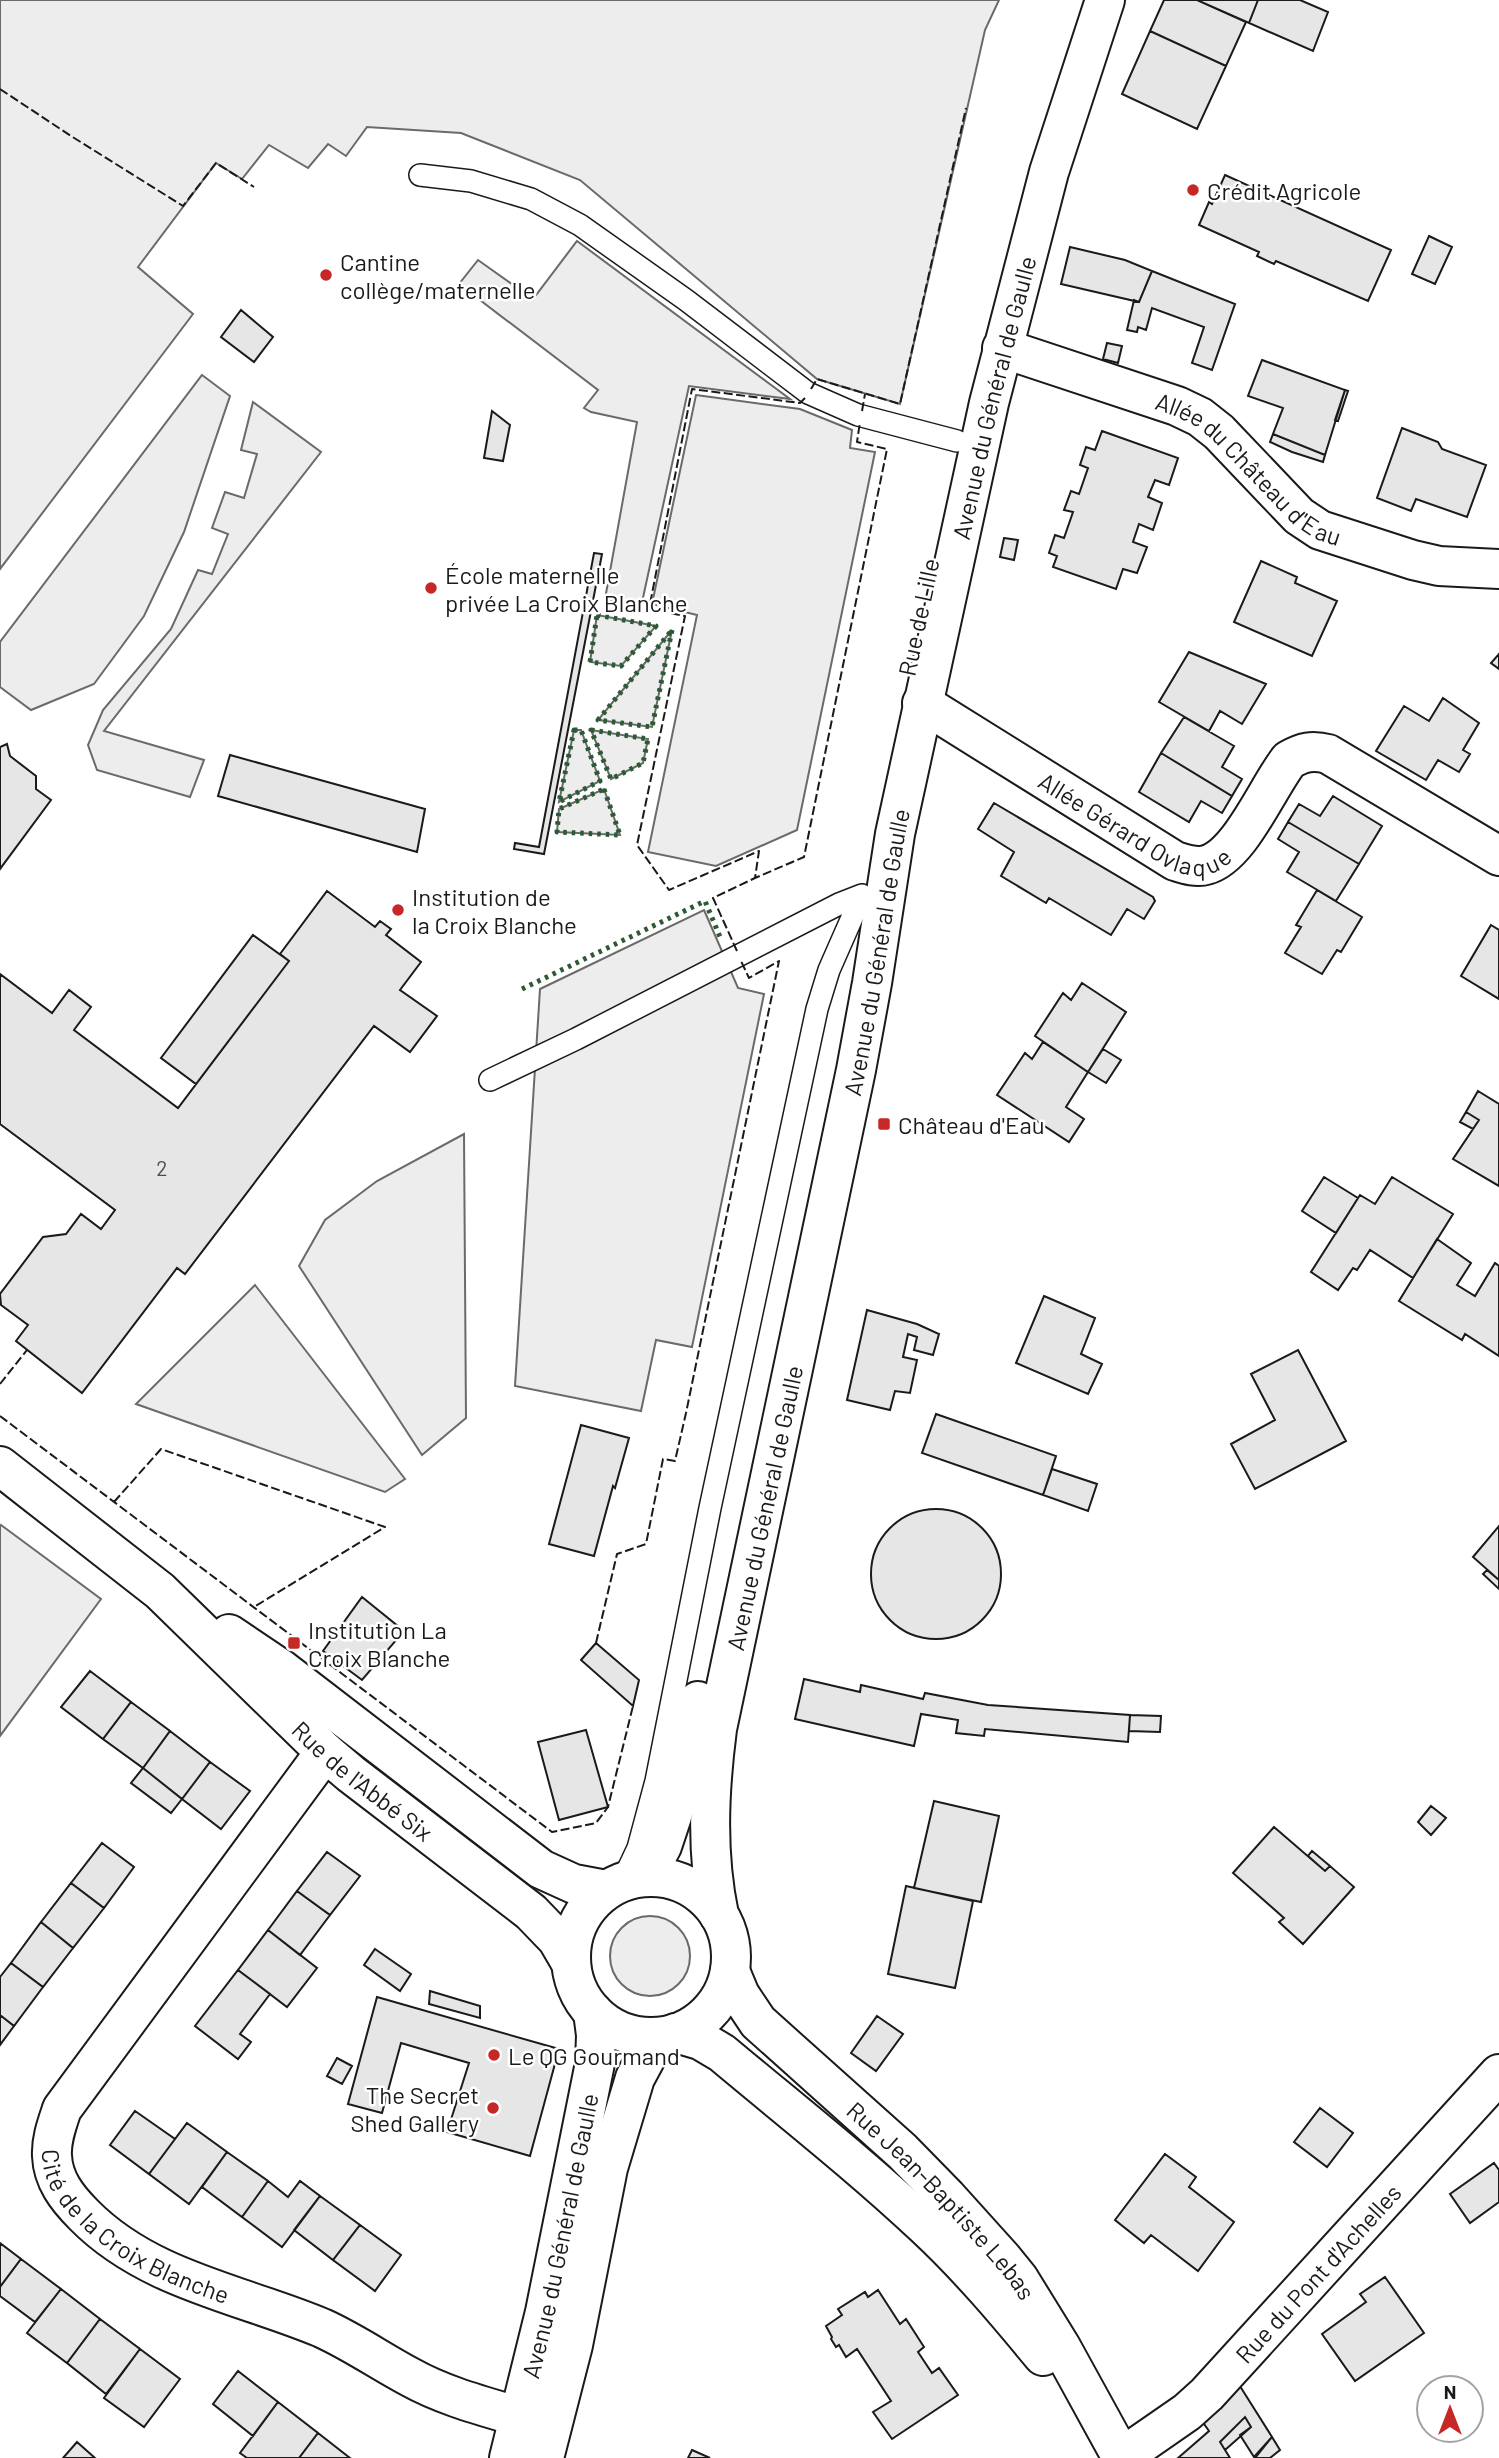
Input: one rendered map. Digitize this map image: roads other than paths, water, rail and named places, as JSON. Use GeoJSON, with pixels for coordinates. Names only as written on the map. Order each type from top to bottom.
{"type":"FeatureCollection","features":[{"type":"Feature","properties":{"kind":"main road","name":"Rue de Lille"},"geometry":{"type":"LineString","coordinates":[[845,996],[874,817],[957,441],[998,268],[1080,0]]}},
{"type":"Feature","properties":{"kind":"main road","name":"Avenue du Général de Gaulle"},"geometry":{"type":"LineString","coordinates":[[719,1915],[710,1856],[712,1781],[717,1729],[839,1155],[872,983],[895,834],[1002,348],[1060,137],[1105,0]]}},
{"type":"Feature","properties":{"kind":"main road","name":"Allée du Château d'Eau"},"geometry":{"type":"LineString","coordinates":[[1002,348],[1177,406],[1200,417],[1219,432],[1299,516],[1320,530],[1439,566],[1499,569]]}},
{"type":"Feature","properties":{"kind":"main road","name":"Allée Gérard Ovlaque"},"geometry":{"type":"LineString","coordinates":[[922,703],[1175,861],[1189,865],[1206,865],[1232,850],[1289,760],[1313,750],[1328,754],[1499,856]]}},
{"type":"Feature","properties":{"kind":"main road","name":"Avenue du Général de Gaulle"},"geometry":{"type":"LineString","coordinates":[[624,1883],[667,1833],[682,1778],[845,996]]}},
{"type":"Feature","properties":{"kind":"main road","name":"Rue de l'Abbé Six"},"geometry":{"type":"LineString","coordinates":[[0,1466],[160,1591],[281,1669],[541,1869],[574,1884],[624,1883]]}},
{"type":"Feature","properties":{"kind":"main road","name":"Rue de l'Abbé Six"},"geometry":{"type":"LineString","coordinates":[[160,1591],[326,1752],[367,1787],[531,1912],[557,1939],[571,1963]]}},
{"type":"Feature","properties":{"kind":"main road","name":"Cité de la Croix Blanche"},"geometry":{"type":"LineString","coordinates":[[326,1752],[62,2109],[54,2131],[52,2155],[56,2179],[69,2201],[92,2224],[157,2266],[233,2297],[321,2328],[359,2345],[429,2386],[520,2417]]}},
{"type":"Feature","properties":{"kind":"main road"},"geometry":{"type":"LineString","coordinates":[[668,1879],[690,1887],[709,1902],[719,1915],[730,1941],[730,1971],[715,2006],[693,2025],[667,2035],[647,2037],[627,2034],[608,2025],[593,2012],[579,1993],[571,1963],[574,1935],[580,1918],[592,1902],[624,1883],[668,1879]]}},
{"type":"Feature","properties":{"kind":"main road","name":"Rue Jean-Baptiste Lebas"},"geometry":{"type":"LineString","coordinates":[[730,1971],[740,1995],[758,2022],[902,2151],[1002,2258],[1061,2347],[1122,2458]]}},
{"type":"Feature","properties":{"kind":"main road","name":"Avenue du Général de Gaulle"},"geometry":{"type":"LineString","coordinates":[[509,2458],[545,2312],[594,2063],[596,2035],[593,2012]]}},
{"type":"Feature","properties":{"kind":"main road","name":"Avenue du Général de Gaulle"},"geometry":{"type":"LineString","coordinates":[[544,2458],[573,2345],[608,2168],[635,2078],[667,2035]]}},
{"type":"Feature","properties":{"kind":"main road","name":"Rue Jean-Baptiste Lebas"},"geometry":{"type":"LineString","coordinates":[[667,2035],[700,2040],[722,2053],[924,2226],[1007,2312],[1122,2458]]}},
{"type":"Feature","properties":{"kind":"main road","name":"Rue du Pont d'Achelles"},"geometry":{"type":"LineString","coordinates":[[1122,2458],[1187,2412],[1207,2394],[1499,2074]]}},
{"type":"Feature","properties":{"kind":"lane"},"geometry":{"type":"LineString","coordinates":[[420,175],[471,181],[531,199],[580,225],[686,300],[808,393],[858,415],[957,441]]}},
{"type":"Feature","properties":{"kind":"lane"},"geometry":{"type":"LineString","coordinates":[[490,1080],[862,894]]}},
{"type":"Feature","properties":{"kind":"lane"},"geometry":{"type":"LineString","coordinates":[[624,1883],[638,1848],[656,1781],[710,1508],[817,1009],[829,970],[862,894]]}},
{"type":"Feature","properties":{"kind":"place","name":"Crédit Agricole"},"geometry":{"type":"Point","coordinates":[1193,190]}},
{"type":"Feature","properties":{"kind":"place","name":"Cantine collège/maternelle"},"geometry":{"type":"Point","coordinates":[326,275]}},
{"type":"Feature","properties":{"kind":"place","name":"École maternelle privée La Croix Blanche"},"geometry":{"type":"Point","coordinates":[431,588]}},
{"type":"Feature","properties":{"kind":"place","name":"Institution de la Croix Blanche"},"geometry":{"type":"Point","coordinates":[398,910]}},
{"type":"Feature","properties":{"kind":"place","name":"Château d'Eau"},"geometry":{"type":"Point","coordinates":[884,1124]}},
{"type":"Feature","properties":{"kind":"place","name":"Institution La Croix Blanche"},"geometry":{"type":"Point","coordinates":[294,1643]}},
{"type":"Feature","properties":{"kind":"place","name":"Le QG Gourmand"},"geometry":{"type":"Point","coordinates":[494,2055]}},
{"type":"Feature","properties":{"kind":"place","name":"The Secret Shed Gallery"},"geometry":{"type":"Point","coordinates":[493,2108]}}]}
